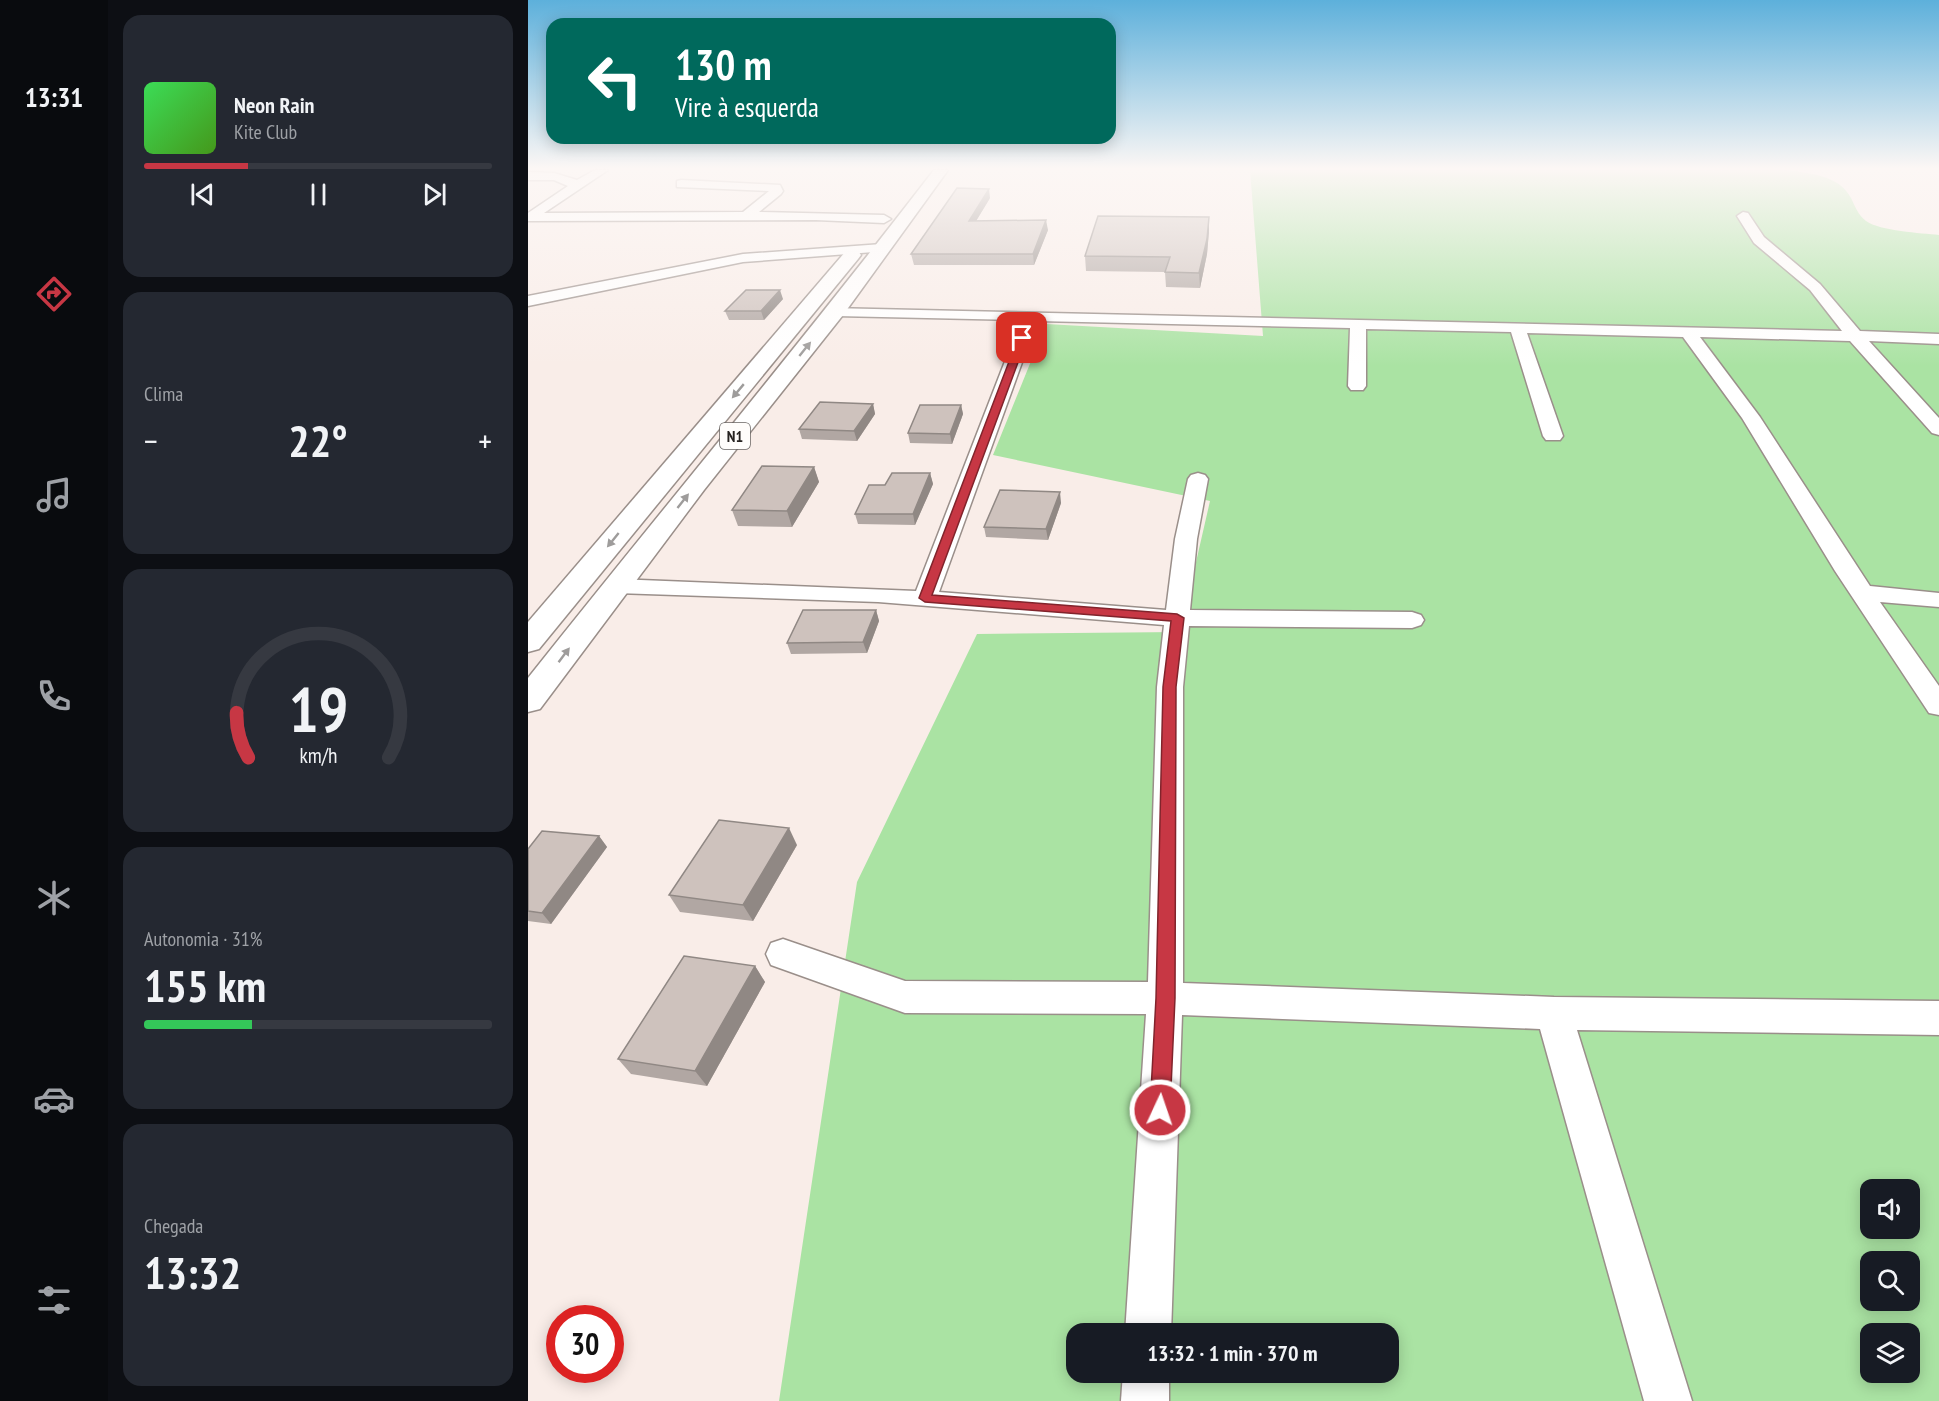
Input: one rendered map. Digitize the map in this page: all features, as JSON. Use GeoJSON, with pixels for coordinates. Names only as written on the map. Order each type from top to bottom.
{"type":"FeatureCollection","features":[{"type":"Feature","properties":{"kind":"highway","name":"N1"},"geometry":{"type":"LineString","coordinates":[[528,642],[869,235]]}},
{"type":"Feature","properties":{"kind":"highway","name":"N1"},"geometry":{"type":"LineString","coordinates":[[528,701],[616,586],[836,311],[892,235]]}},
{"type":"Feature","properties":{"kind":"street"},"geometry":{"type":"LineString","coordinates":[[1756,235],[1815,288],[1939,429]]}},
{"type":"Feature","properties":{"kind":"street"},"geometry":{"type":"LineString","coordinates":[[528,301],[742,258],[882,248]]}},
{"type":"Feature","properties":{"kind":"street"},"geometry":{"type":"LineString","coordinates":[[836,311],[1939,339]]}},
{"type":"Feature","properties":{"kind":"street"},"geometry":{"type":"LineString","coordinates":[[925,598],[1031,316]]}},
{"type":"Feature","properties":{"kind":"street"},"geometry":{"type":"LineString","coordinates":[[1357,386],[1358,325]]}},
{"type":"Feature","properties":{"kind":"street"},"geometry":{"type":"LineString","coordinates":[[1518,330],[1553,436]]}},
{"type":"Feature","properties":{"kind":"street"},"geometry":{"type":"LineString","coordinates":[[1689,334],[1750,417],[1862,593],[1939,706]]}},
{"type":"Feature","properties":{"kind":"street"},"geometry":{"type":"LineString","coordinates":[[1149,1323],[1166,998],[1170,687],[1186,539],[1198,479]]}},
{"type":"Feature","properties":{"kind":"street"},"geometry":{"type":"LineString","coordinates":[[616,586],[925,598],[1177,618],[1412,620]]}},
{"type":"Feature","properties":{"kind":"street"},"geometry":{"type":"LineString","coordinates":[[1862,593],[1939,600]]}},
{"type":"Feature","properties":{"kind":"street"},"geometry":{"type":"LineString","coordinates":[[783,954],[905,997],[1166,998],[1554,1013],[1939,1018]]}},
{"type":"Feature","properties":{"kind":"street"},"geometry":{"type":"LineString","coordinates":[[1554,1013],[1668,1401]]}},
{"type":"Feature","properties":{"kind":"street"},"geometry":{"type":"LineString","coordinates":[[1145,1401],[1146,1383]]}},
{"type":"Feature","properties":{"kind":"green space"},"geometry":{"type":"Polygon","coordinates":[[[1255,235],[1939,235],[1939,1401],[779,1401],[857,882],[977,634],[1180,632],[1210,501],[993,455],[1046,324],[1263,336],[1255,235]]]}},
{"type":"Feature","properties":{"kind":"building"},"geometry":{"type":"Polygon","coordinates":[[[924,235],[1040,235],[1033,254],[911,254],[924,235]]]}},
{"type":"Feature","properties":{"kind":"building"},"geometry":{"type":"Polygon","coordinates":[[[1092,235],[1207,235],[1199,273],[1165,272],[1170,257],[1085,256],[1092,235]]]}},
{"type":"Feature","properties":{"kind":"building"},"geometry":{"type":"Polygon","coordinates":[[[746,290],[780,290],[761,311],[725,311],[746,290]]]}},
{"type":"Feature","properties":{"kind":"building"},"geometry":{"type":"Polygon","coordinates":[[[820,402],[873,404],[854,431],[799,429],[820,402]]]}},
{"type":"Feature","properties":{"kind":"building"},"geometry":{"type":"Polygon","coordinates":[[[920,405],[961,405],[950,434],[908,433],[920,405]]]}},
{"type":"Feature","properties":{"kind":"building"},"geometry":{"type":"Polygon","coordinates":[[[762,466],[814,467],[787,511],[732,510],[762,466]]]}},
{"type":"Feature","properties":{"kind":"building"},"geometry":{"type":"Polygon","coordinates":[[[892,473],[930,473],[913,514],[855,514],[869,485],[885,485],[892,473]]]}},
{"type":"Feature","properties":{"kind":"building"},"geometry":{"type":"Polygon","coordinates":[[[1000,490],[1060,492],[1046,529],[984,527],[1000,490]]]}},
{"type":"Feature","properties":{"kind":"building"},"geometry":{"type":"Polygon","coordinates":[[[803,610],[876,610],[863,642],[787,643],[803,610]]]}},
{"type":"Feature","properties":{"kind":"building"},"geometry":{"type":"Polygon","coordinates":[[[719,820],[789,828],[743,905],[669,895],[719,820]]]}},
{"type":"Feature","properties":{"kind":"building"},"geometry":{"type":"Polygon","coordinates":[[[542,831],[599,836],[542,913],[528,911],[528,849],[542,831]]]}},
{"type":"Feature","properties":{"kind":"building"},"geometry":{"type":"Polygon","coordinates":[[[684,956],[755,966],[695,1071],[618,1059],[684,956]]]}},
{"type":"Feature","properties":{"kind":"route"},"geometry":{"type":"LineString","coordinates":[[1022,338],[925,598],[1177,618],[1170,687],[1166,998],[1160,1110]]}}]}
